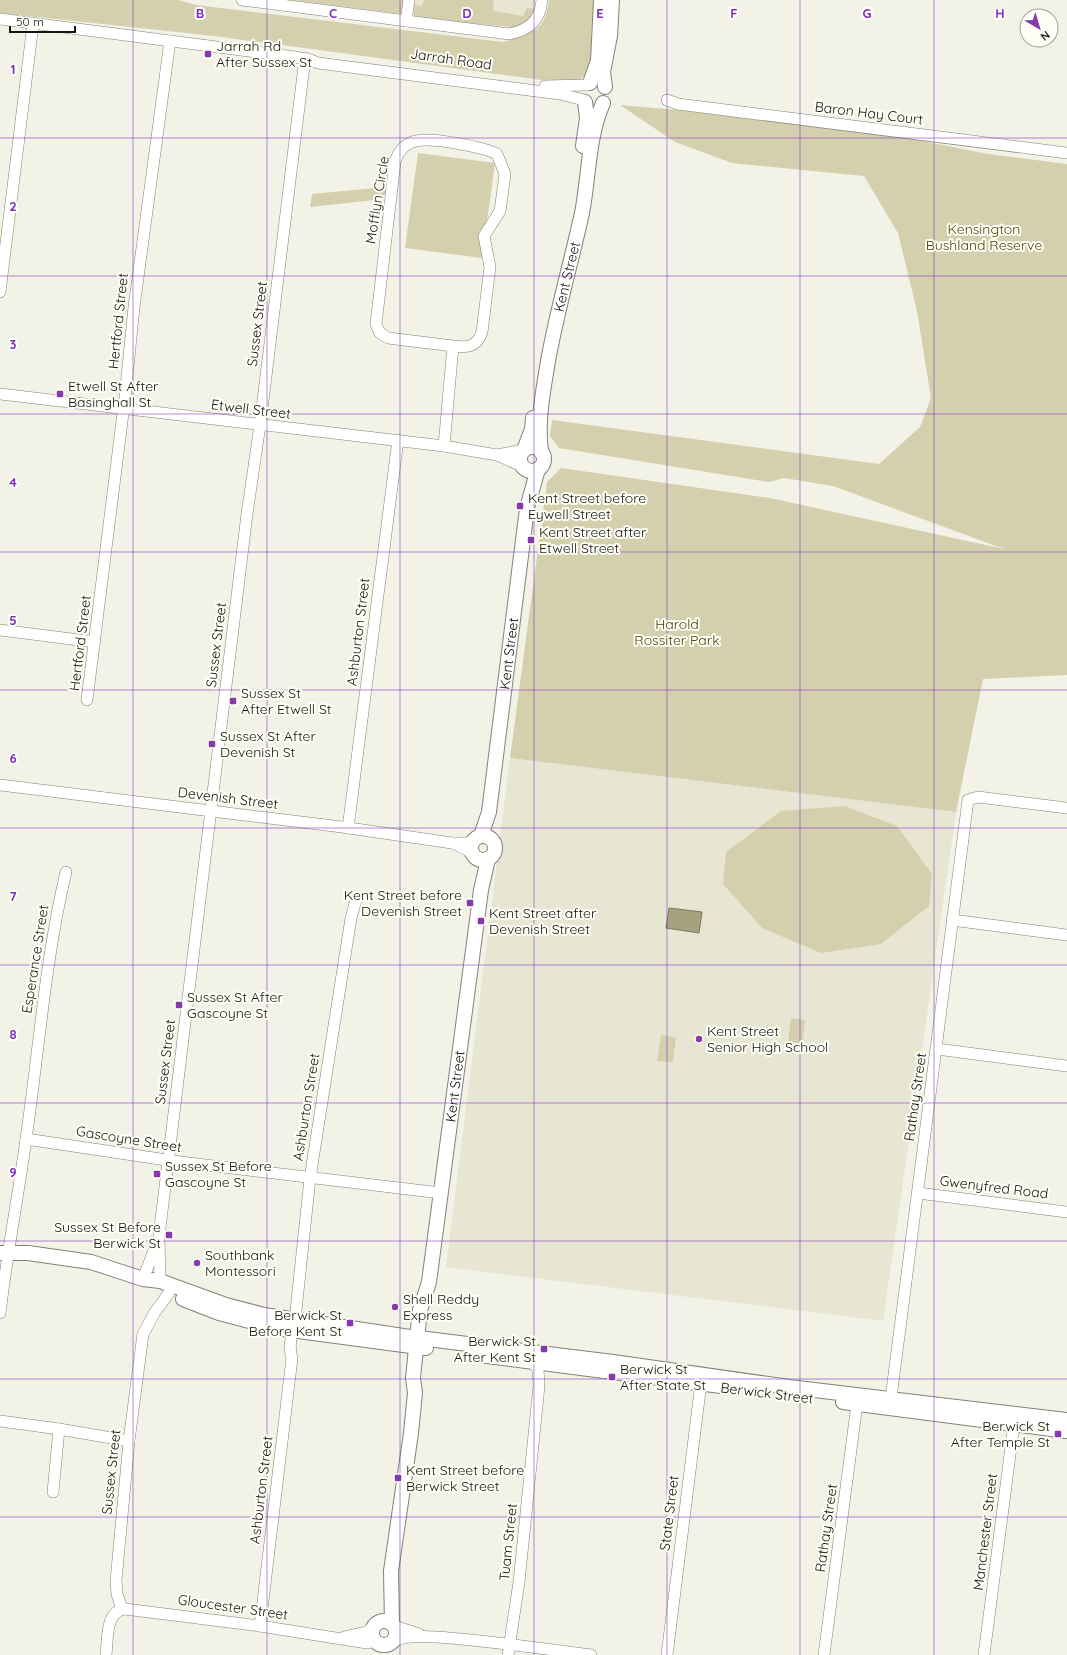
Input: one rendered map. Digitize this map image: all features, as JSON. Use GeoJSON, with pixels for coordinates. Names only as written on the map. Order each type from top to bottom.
{"type":"FeatureCollection","features":[{"type":"Feature","properties":{"kind":"main road"},"geometry":{"type":"LineString","coordinates":[[601,0],[598,57],[589,84],[584,91],[585,101],[594,107],[604,103],[607,94],[604,87],[602,72],[610,36],[612,0]]}},
{"type":"Feature","properties":{"kind":"main road"},"geometry":{"type":"LineString","coordinates":[[589,84],[598,83],[604,87]]}},
{"type":"Feature","properties":{"kind":"main road","name":"Kent Street"},"geometry":{"type":"LineString","coordinates":[[524,450],[532,429],[550,318],[577,185],[587,118],[585,101]]}},
{"type":"Feature","properties":{"kind":"main road","name":"Kent Street"},"geometry":{"type":"LineString","coordinates":[[541,452],[539,416],[554,329],[586,193],[593,134],[597,118],[604,103]]}},
{"type":"Feature","properties":{"kind":"main road"},"geometry":{"type":"LineString","coordinates":[[532,447],[541,452],[543,461],[538,469],[529,471],[522,466],[520,458],[524,450],[532,447]]}},
{"type":"Feature","properties":{"kind":"main road","name":"Kent Street"},"geometry":{"type":"LineString","coordinates":[[522,466],[529,495]]}},
{"type":"Feature","properties":{"kind":"main road","name":"Kent Street"},"geometry":{"type":"LineString","coordinates":[[385,1625],[391,1571],[411,1433],[415,1393],[413,1378],[422,1343],[420,1310],[429,1282],[482,890],[480,848],[489,812],[529,495],[538,469]]}},
{"type":"Feature","properties":{"kind":"main road","name":"Berwick Street"},"geometry":{"type":"LineString","coordinates":[[4,1253],[75,1259],[143,1279],[160,1281],[238,1308],[264,1315],[295,1328]]}},
{"type":"Feature","properties":{"kind":"main road","name":"Berwick Street"},"geometry":{"type":"LineString","coordinates":[[143,1279],[156,1288],[219,1313],[295,1328],[701,1379],[857,1404],[1015,1419],[1067,1420]]}},
{"type":"Feature","properties":{"kind":"main road","name":"Berwick Street"},"geometry":{"type":"LineString","coordinates":[[422,1343],[533,1363],[891,1398],[966,1409],[1067,1431]]}},
{"type":"Feature","properties":{"kind":"main road"},"geometry":{"type":"LineString","coordinates":[[385,1625],[396,1631],[384,1646],[373,1633],[385,1625]]}},
{"type":"Feature","properties":{"kind":"street"},"geometry":{"type":"LineString","coordinates":[[242,0],[261,1],[509,34],[522,32],[534,24],[539,16],[542,0]]}},
{"type":"Feature","properties":{"kind":"street"},"geometry":{"type":"LineString","coordinates":[[406,21],[409,0]]}},
{"type":"Feature","properties":{"kind":"street","name":"Jarrah Road"},"geometry":{"type":"LineString","coordinates":[[0,19],[308,59],[318,63],[560,94],[585,101]]}},
{"type":"Feature","properties":{"kind":"street"},"geometry":{"type":"LineString","coordinates":[[0,292],[33,24]]}},
{"type":"Feature","properties":{"kind":"street","name":"Hertford Street"},"geometry":{"type":"LineString","coordinates":[[87,700],[124,409],[135,299],[170,41]]}},
{"type":"Feature","properties":{"kind":"street","name":"Jarrah Road"},"geometry":{"type":"LineString","coordinates":[[308,59],[319,57],[523,84],[565,86],[589,84]]}},
{"type":"Feature","properties":{"kind":"street","name":"Sussex Street"},"geometry":{"type":"LineString","coordinates":[[160,1281],[159,1236],[168,1161],[247,514],[308,59]]}},
{"type":"Feature","properties":{"kind":"street","name":"Baron Hay Court"},"geometry":{"type":"LineString","coordinates":[[667,100],[678,104],[1067,154]]}},
{"type":"Feature","properties":{"kind":"street","name":"Mofflyn Circle"},"geometry":{"type":"LineString","coordinates":[[416,140],[482,147],[497,154],[505,174],[500,211],[484,236],[490,266],[482,332],[480,338],[472,346],[462,348],[453,346],[392,340],[380,333],[376,324],[396,162],[405,146],[416,140]]}},
{"type":"Feature","properties":{"kind":"street"},"geometry":{"type":"LineString","coordinates":[[444,446],[453,346]]}},
{"type":"Feature","properties":{"kind":"street","name":"Etwell Street"},"geometry":{"type":"LineString","coordinates":[[0,394],[444,446],[498,455],[522,466]]}},
{"type":"Feature","properties":{"kind":"street","name":"Ashburton Street"},"geometry":{"type":"LineString","coordinates":[[348,828],[398,440]]}},
{"type":"Feature","properties":{"kind":"street","name":"Etwell Street"},"geometry":{"type":"LineString","coordinates":[[498,455],[524,450]]}},
{"type":"Feature","properties":{"kind":"street"},"geometry":{"type":"LineString","coordinates":[[0,630],[95,642]]}},
{"type":"Feature","properties":{"kind":"street","name":"Devenish Street"},"geometry":{"type":"LineString","coordinates":[[0,785],[348,828],[480,848]]}},
{"type":"Feature","properties":{"kind":"street","name":"Rathay Street"},"geometry":{"type":"LineString","coordinates":[[891,1398],[968,800],[978,797],[1067,808]]}},
{"type":"Feature","properties":{"kind":"street","name":"Esperance Street"},"geometry":{"type":"LineString","coordinates":[[0,1312],[4,1253],[26,1139],[44,990],[57,910],[66,872]]}},
{"type":"Feature","properties":{"kind":"street","name":"Ashburton Street"},"geometry":{"type":"LineString","coordinates":[[260,1626],[292,1358],[296,1352],[295,1328],[310,1178],[349,926],[356,900]]}},
{"type":"Feature","properties":{"kind":"street"},"geometry":{"type":"LineString","coordinates":[[952,920],[1067,935]]}},
{"type":"Feature","properties":{"kind":"street"},"geometry":{"type":"LineString","coordinates":[[937,1049],[1067,1066]]}},
{"type":"Feature","properties":{"kind":"street","name":"Gascoyne Street"},"geometry":{"type":"LineString","coordinates":[[26,1139],[168,1161],[441,1193]]}},
{"type":"Feature","properties":{"kind":"street","name":"Gwenyfred Road"},"geometry":{"type":"LineString","coordinates":[[918,1193],[1067,1212]]}},
{"type":"Feature","properties":{"kind":"street","name":"Sussex Street"},"geometry":{"type":"LineString","coordinates":[[143,1279],[159,1236]]}},
{"type":"Feature","properties":{"kind":"street","name":"Sussex Street"},"geometry":{"type":"LineString","coordinates":[[122,1609],[118,1598],[116,1581],[129,1441],[143,1334],[155,1312],[169,1293]]}},
{"type":"Feature","properties":{"kind":"street","name":"Tuam Street"},"geometry":{"type":"LineString","coordinates":[[509,1649],[519,1582],[539,1386],[538,1369],[533,1363]]}},
{"type":"Feature","properties":{"kind":"street","name":"State Street"},"geometry":{"type":"LineString","coordinates":[[667,1655],[701,1379]]}},
{"type":"Feature","properties":{"kind":"street","name":"Rathay Street"},"geometry":{"type":"LineString","coordinates":[[824,1655],[857,1404]]}},
{"type":"Feature","properties":{"kind":"street","name":"Manchester Street"},"geometry":{"type":"LineString","coordinates":[[984,1655],[1015,1419]]}},
{"type":"Feature","properties":{"kind":"street"},"geometry":{"type":"LineString","coordinates":[[0,1421],[129,1441]]}},
{"type":"Feature","properties":{"kind":"street"},"geometry":{"type":"LineString","coordinates":[[53,1492],[59,1429]]}},
{"type":"Feature","properties":{"kind":"street"},"geometry":{"type":"LineString","coordinates":[[106,1655],[111,1618],[114,1613],[122,1609]]}},
{"type":"Feature","properties":{"kind":"street","name":"Gloucester Street"},"geometry":{"type":"LineString","coordinates":[[122,1609],[260,1626],[384,1646],[408,1636],[427,1636]]}},
{"type":"Feature","properties":{"kind":"street","name":"Gloucester Street"},"geometry":{"type":"LineString","coordinates":[[340,1638],[366,1632],[385,1625],[427,1636],[509,1649],[591,1655]]}},
{"type":"Feature","properties":{"kind":"shaded area"},"geometry":{"type":"Polygon","coordinates":[[[305,0],[535,0],[532,12],[509,26],[305,0]]]}},
{"type":"Feature","properties":{"kind":"shaded area","name":"Kent Street Senior High School"},"geometry":{"type":"Polygon","coordinates":[[[510,758],[956,812],[883,1321],[446,1267],[510,758]]]}},
{"type":"Feature","properties":{"kind":"shaded area"},"geometry":{"type":"Polygon","coordinates":[[[669,908],[702,912],[699,933],[666,928],[669,908]]]}},
{"type":"Feature","properties":{"kind":"green space"},"geometry":{"type":"Polygon","coordinates":[[[0,0],[179,0],[196,5],[503,42],[535,30],[544,19],[549,0],[594,0],[591,32],[592,58],[588,70],[583,77],[572,84],[214,36],[0,13],[0,0]]]}},
{"type":"Feature","properties":{"kind":"green space"},"geometry":{"type":"Polygon","coordinates":[[[292,0],[404,0],[402,14],[292,0]]]}},
{"type":"Feature","properties":{"kind":"green space"},"geometry":{"type":"Polygon","coordinates":[[[424,0],[494,0],[493,11],[523,16],[527,8],[537,9],[532,19],[520,28],[414,18],[414,5],[422,6],[424,0]]]}},
{"type":"Feature","properties":{"kind":"green space"},"geometry":{"type":"Polygon","coordinates":[[[620,105],[837,124],[988,154],[1067,164],[1067,675],[983,679],[956,812],[510,758],[547,482],[561,468],[770,498],[1004,549],[833,486],[784,478],[769,482],[559,448],[550,436],[552,420],[879,464],[920,427],[931,398],[917,311],[898,233],[864,176],[732,163],[675,142],[620,105]]]}},
{"type":"Feature","properties":{"kind":"green space"},"geometry":{"type":"Polygon","coordinates":[[[418,153],[495,163],[482,258],[405,248],[418,153]]]}},
{"type":"Feature","properties":{"kind":"green space"},"geometry":{"type":"Polygon","coordinates":[[[386,187],[384,199],[310,207],[312,194],[386,187]]]}},
{"type":"Feature","properties":{"kind":"green space"},"geometry":{"type":"Polygon","coordinates":[[[845,806],[897,826],[932,874],[929,906],[881,944],[821,953],[762,928],[723,884],[726,852],[781,811],[845,806]]]}},
{"type":"Feature","properties":{"kind":"green space"},"geometry":{"type":"Polygon","coordinates":[[[791,1018],[805,1020],[802,1044],[788,1042],[791,1018]]]}},
{"type":"Feature","properties":{"kind":"green space"},"geometry":{"type":"Polygon","coordinates":[[[661,1035],[676,1037],[673,1062],[657,1061],[661,1035]]]}},
{"type":"Feature","properties":{"kind":"place","name":"Jarrah Rd After Sussex St"},"geometry":{"type":"Point","coordinates":[208,54]}},
{"type":"Feature","properties":{"kind":"place","name":"Etwell St After Basinghall St"},"geometry":{"type":"Point","coordinates":[60,394]}},
{"type":"Feature","properties":{"kind":"place","name":"Kent Street before Eywell Street"},"geometry":{"type":"Point","coordinates":[520,506]}},
{"type":"Feature","properties":{"kind":"place","name":"Kent Street after Etwell Street"},"geometry":{"type":"Point","coordinates":[531,540]}},
{"type":"Feature","properties":{"kind":"place","name":"Sussex St After Etwell St"},"geometry":{"type":"Point","coordinates":[233,701]}},
{"type":"Feature","properties":{"kind":"place","name":"Sussex St After Devenish St"},"geometry":{"type":"Point","coordinates":[212,744]}},
{"type":"Feature","properties":{"kind":"place","name":"Kent Street before Devenish Street"},"geometry":{"type":"Point","coordinates":[470,903]}},
{"type":"Feature","properties":{"kind":"place","name":"Kent Street after Devenish Street"},"geometry":{"type":"Point","coordinates":[481,921]}},
{"type":"Feature","properties":{"kind":"place","name":"Sussex St After Gascoyne St"},"geometry":{"type":"Point","coordinates":[179,1005]}},
{"type":"Feature","properties":{"kind":"place","name":"Kent Street Senior High School"},"geometry":{"type":"Point","coordinates":[699,1039]}},
{"type":"Feature","properties":{"kind":"place","name":"Sussex St Before Gascoyne St"},"geometry":{"type":"Point","coordinates":[157,1174]}},
{"type":"Feature","properties":{"kind":"place","name":"Sussex St Before Berwick St"},"geometry":{"type":"Point","coordinates":[169,1235]}},
{"type":"Feature","properties":{"kind":"place","name":"Southbank Montessori"},"geometry":{"type":"Point","coordinates":[197,1263]}},
{"type":"Feature","properties":{"kind":"place","name":"Shell Reddy Express"},"geometry":{"type":"Point","coordinates":[395,1307]}},
{"type":"Feature","properties":{"kind":"place","name":"Berwick St Before Kent St"},"geometry":{"type":"Point","coordinates":[350,1323]}},
{"type":"Feature","properties":{"kind":"place","name":"Berwick St After Kent St"},"geometry":{"type":"Point","coordinates":[544,1349]}},
{"type":"Feature","properties":{"kind":"place","name":"Berwick St After State St"},"geometry":{"type":"Point","coordinates":[612,1377]}},
{"type":"Feature","properties":{"kind":"place","name":"Berwick St After Temple St"},"geometry":{"type":"Point","coordinates":[1058,1434]}},
{"type":"Feature","properties":{"kind":"place","name":"Kent Street before Berwick Street"},"geometry":{"type":"Point","coordinates":[398,1478]}},
{"type":"Feature","properties":{"kind":"park label","name":"Kensington Bushland Reserve"},"geometry":{"type":"Point","coordinates":[984,238]}},
{"type":"Feature","properties":{"kind":"park label","name":"Harold Rossiter Park"},"geometry":{"type":"Point","coordinates":[677,632]}}]}
